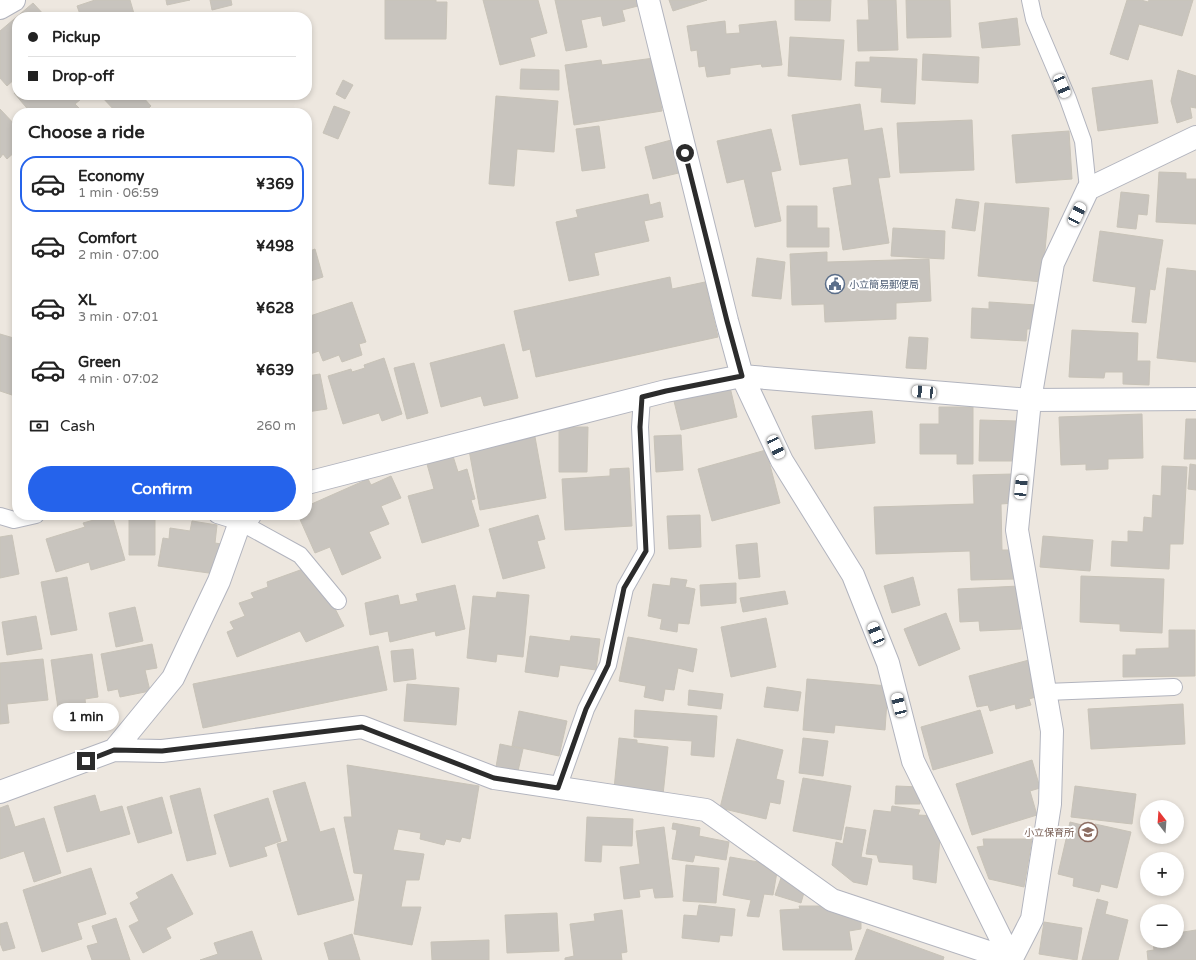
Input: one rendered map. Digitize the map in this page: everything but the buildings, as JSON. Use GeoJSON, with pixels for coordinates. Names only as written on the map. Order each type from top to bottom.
{"type":"FeatureCollection","features":[{"type":"Feature","properties":{"kind":"street"},"geometry":{"type":"LineString","coordinates":[[0,8],[14,0]]}},
{"type":"Feature","properties":{"kind":"street"},"geometry":{"type":"LineString","coordinates":[[648,0],[727,321],[742,376],[782,461],[853,575],[888,663],[913,762],[1012,960]]}},
{"type":"Feature","properties":{"kind":"street"},"geometry":{"type":"LineString","coordinates":[[1012,960],[1032,919],[1050,804],[1052,731],[1017,530],[1030,400],[1053,263],[1088,189],[1196,137]]}},
{"type":"Feature","properties":{"kind":"street"},"geometry":{"type":"LineString","coordinates":[[312,482],[666,391],[742,376],[1030,400],[1196,399]]}},
{"type":"Feature","properties":{"kind":"street"},"geometry":{"type":"LineString","coordinates":[[114,750],[173,678],[219,581],[245,520]]}},
{"type":"Feature","properties":{"kind":"street"},"geometry":{"type":"LineString","coordinates":[[0,792],[114,750],[162,751],[362,727],[494,778],[706,810],[832,900],[1012,960]]}},
{"type":"Feature","properties":{"kind":"lane"},"geometry":{"type":"LineString","coordinates":[[1030,0],[1034,19],[1068,99],[1083,141],[1088,189]]}},
{"type":"Feature","properties":{"kind":"lane"},"geometry":{"type":"LineString","coordinates":[[558,788],[586,709],[608,665],[624,588],[646,551],[640,427],[642,397]]}},
{"type":"Feature","properties":{"kind":"lane"},"geometry":{"type":"LineString","coordinates":[[0,516],[12,519]]}},
{"type":"Feature","properties":{"kind":"lane"},"geometry":{"type":"LineString","coordinates":[[247,520],[300,555],[338,601]]}},
{"type":"Feature","properties":{"kind":"lane"},"geometry":{"type":"LineString","coordinates":[[1046,692],[1174,687]]}},
{"type":"Feature","properties":{"kind":"place","name":"小立簡易郵便局"},"geometry":{"type":"Point","coordinates":[835,284]}},
{"type":"Feature","properties":{"kind":"place","name":"小立保育所"},"geometry":{"type":"Point","coordinates":[1088,832]}},
{"type":"Feature","properties":{"kind":"route"},"geometry":{"type":"LineString","coordinates":[[86,761],[114,750],[162,751],[362,727],[494,778],[558,788],[586,709],[608,665],[624,588],[646,551],[640,427],[642,397],[742,376],[685,153]]}}]}
